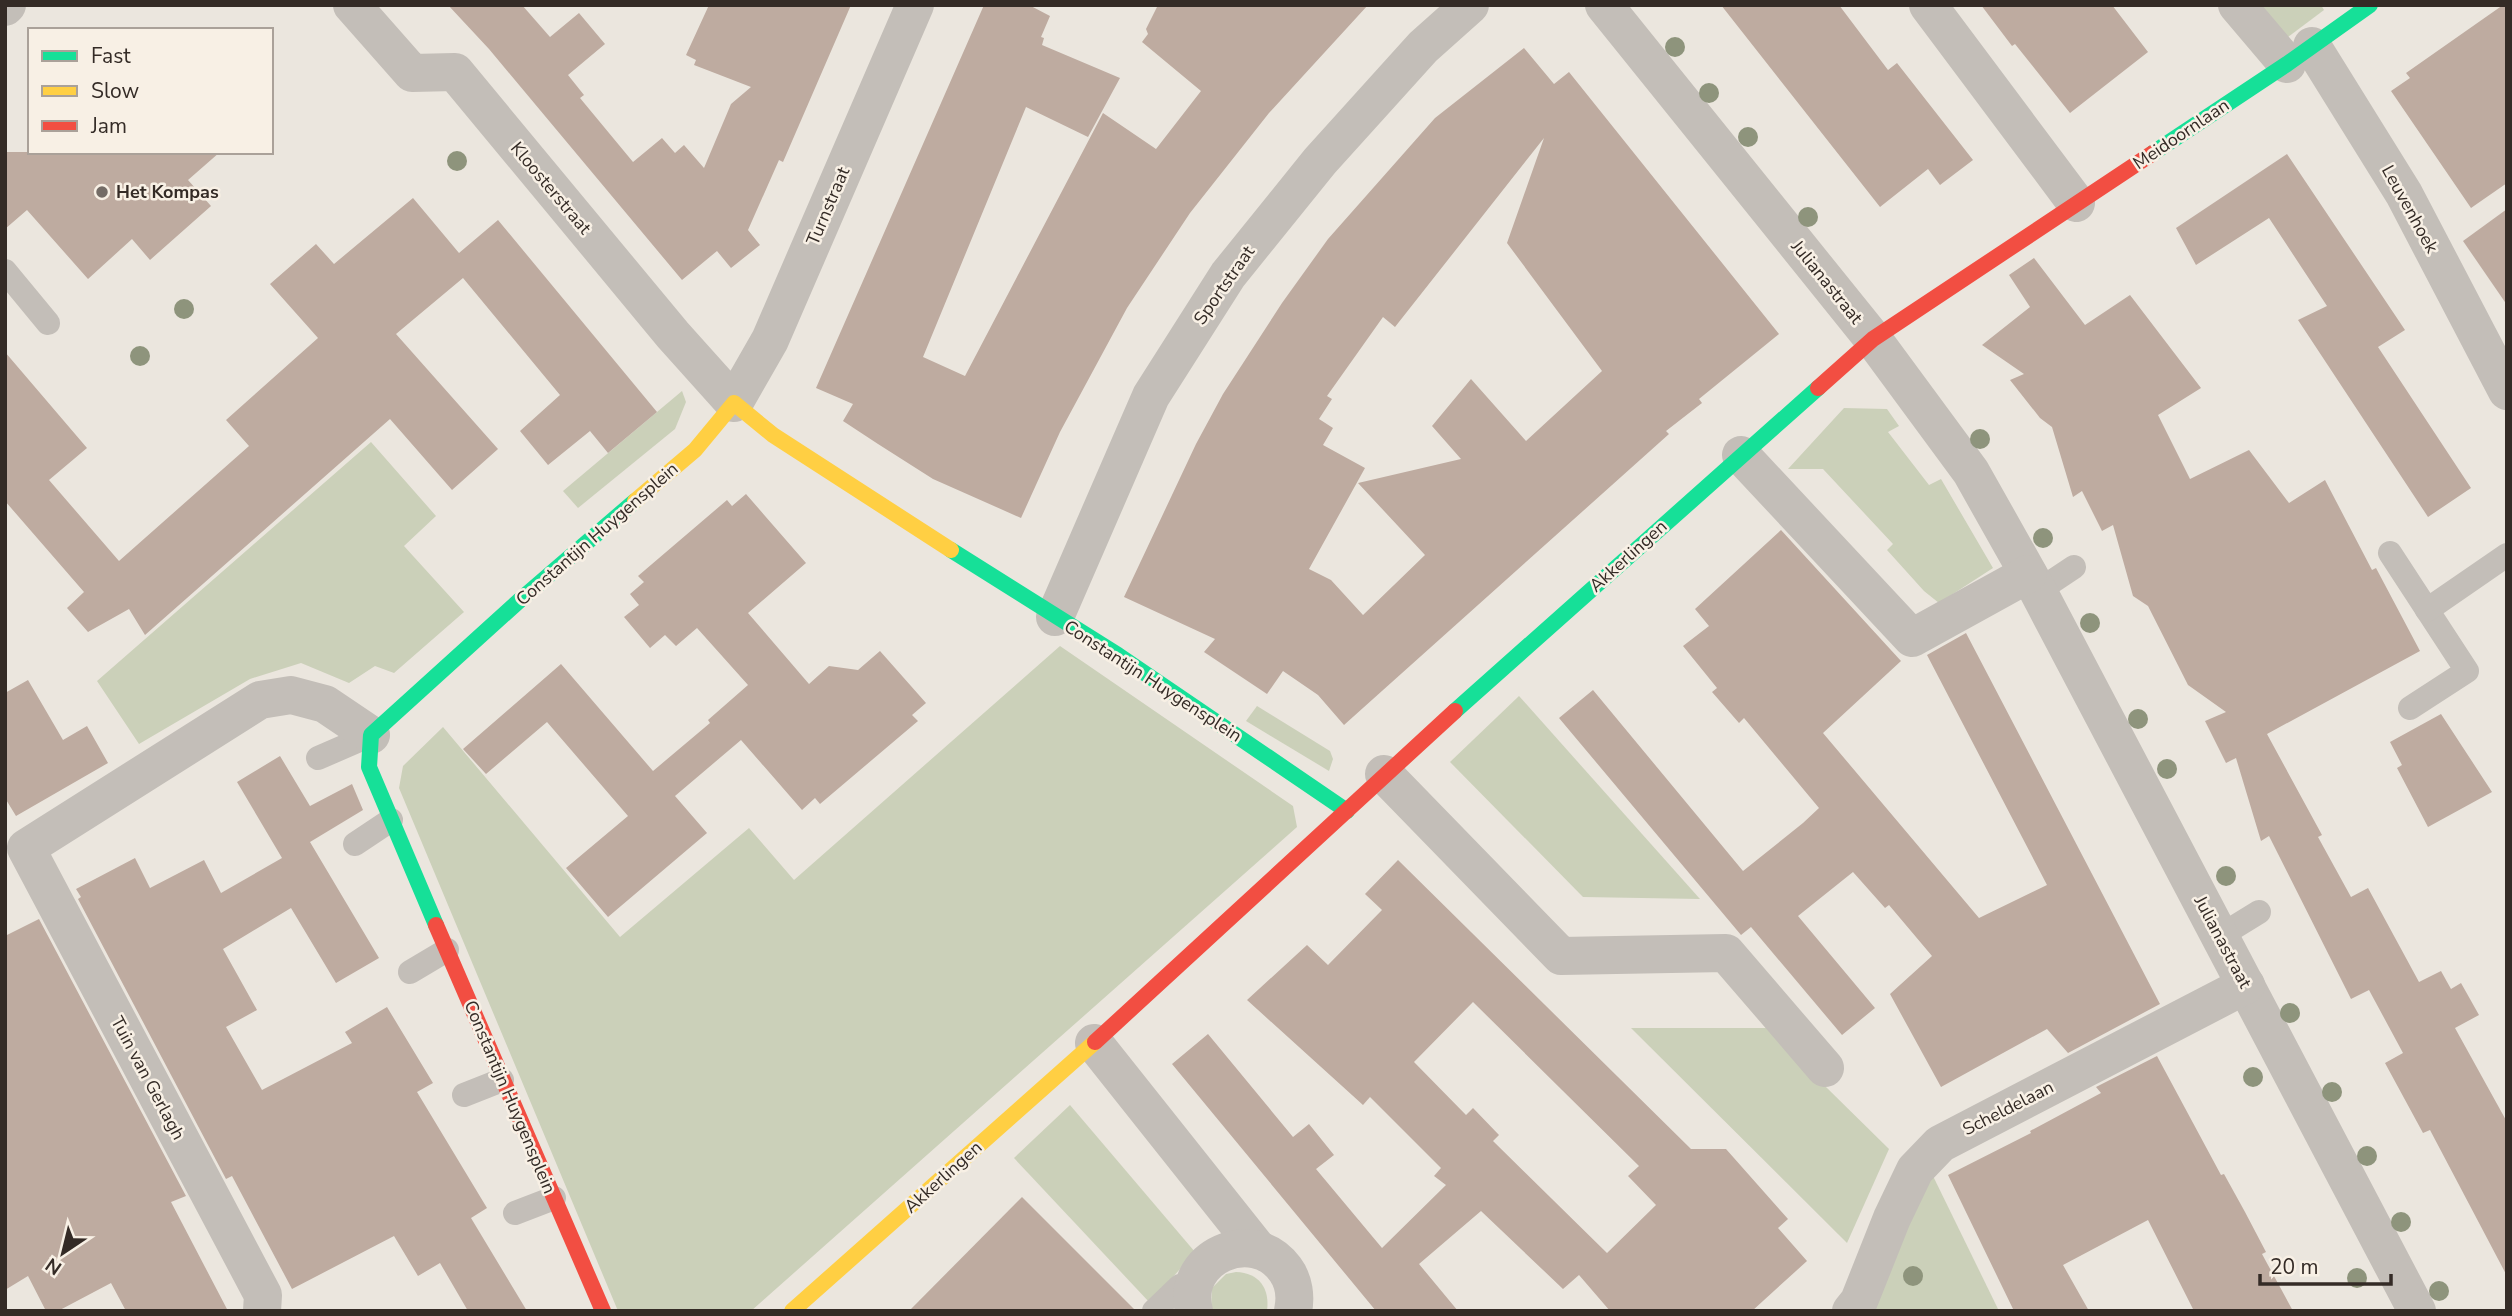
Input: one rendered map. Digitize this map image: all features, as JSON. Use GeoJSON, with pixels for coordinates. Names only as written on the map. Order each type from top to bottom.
{"type":"FeatureCollection","features":[{"type":"Feature","properties":{"kind":"street","name":"Kloosterstraat"},"geometry":{"type":"LineString","coordinates":[[352,5],[412,73],[455,72],[673,335],[734,403]]}},
{"type":"Feature","properties":{"kind":"street","name":"Turnstraat"},"geometry":{"type":"LineString","coordinates":[[734,403],[770,340],[915,5]]}},
{"type":"Feature","properties":{"kind":"street","name":"Sportstraat"},"geometry":{"type":"LineString","coordinates":[[1055,617],[1151,396],[1228,275],[1320,161],[1423,47],[1470,5]]}},
{"type":"Feature","properties":{"kind":"street","name":"Julianastraat"},"geometry":{"type":"LineString","coordinates":[[1604,5],[1873,339],[1971,472],[2033,582],[2417,1311]]}},
{"type":"Feature","properties":{"kind":"street"},"geometry":{"type":"LineString","coordinates":[[1928,5],[2076,204]]}},
{"type":"Feature","properties":{"kind":"street"},"geometry":{"type":"LineString","coordinates":[[2237,5],[2299,55]]}},
{"type":"Feature","properties":{"kind":"street","name":"Meidoornlaan"},"geometry":{"type":"LineString","coordinates":[[1873,339],[2370,5]]}},
{"type":"Feature","properties":{"kind":"street","name":"Leuvenhoek"},"geometry":{"type":"LineString","coordinates":[[2299,55],[2404,194],[2504,381]]}},
{"type":"Feature","properties":{"kind":"street","name":"Akkerlingen"},"geometry":{"type":"LineString","coordinates":[[792,1311],[1094,1043],[1384,774],[1873,339]]}},
{"type":"Feature","properties":{"kind":"street","name":"Constantijn Huygensplein"},"geometry":{"type":"LineString","coordinates":[[603,1311],[369,767],[371,734],[520,600],[695,450],[734,403],[773,435],[1118,655],[1346,811]]}},
{"type":"Feature","properties":{"kind":"street"},"geometry":{"type":"LineString","coordinates":[[1741,455],[1912,638],[2033,582]]}},
{"type":"Feature","properties":{"kind":"street","name":"Tuin van Gerlagh"},"geometry":{"type":"LineString","coordinates":[[262,1311],[263,1295],[16,854],[260,700],[291,695],[325,705],[371,734]]}},
{"type":"Feature","properties":{"kind":"street"},"geometry":{"type":"LineString","coordinates":[[1384,774],[1561,956],[1726,953],[1825,1068]]}},
{"type":"Feature","properties":{"kind":"street","name":"Scheldelaan"},"geometry":{"type":"LineString","coordinates":[[1851,1311],[1859,1301],[1892,1217],[1915,1170],[1940,1144],[2246,985]]}},
{"type":"Feature","properties":{"kind":"street"},"geometry":{"type":"LineString","coordinates":[[1094,1043],[1256,1248]]}},
{"type":"Feature","properties":{"kind":"street"},"geometry":{"type":"LineString","coordinates":[[1193,1299],[1199,1272],[1210,1259],[1224,1251],[1240,1247],[1256,1248],[1280,1262],[1288,1273],[1293,1286],[1293,1311]]}},
{"type":"Feature","properties":{"kind":"lane"},"geometry":{"type":"LineString","coordinates":[[5,271],[48,323]]}},
{"type":"Feature","properties":{"kind":"lane"},"geometry":{"type":"LineString","coordinates":[[2390,553],[2467,671],[2410,708]]}},
{"type":"Feature","properties":{"kind":"lane"},"geometry":{"type":"LineString","coordinates":[[2427,610],[2507,555]]}},
{"type":"Feature","properties":{"kind":"lane"},"geometry":{"type":"LineString","coordinates":[[2033,582],[2074,567]]}},
{"type":"Feature","properties":{"kind":"lane"},"geometry":{"type":"LineString","coordinates":[[318,758],[371,734]]}},
{"type":"Feature","properties":{"kind":"lane"},"geometry":{"type":"LineString","coordinates":[[355,844],[391,820]]}},
{"type":"Feature","properties":{"kind":"lane"},"geometry":{"type":"LineString","coordinates":[[2220,936],[2259,912]]}},
{"type":"Feature","properties":{"kind":"lane"},"geometry":{"type":"LineString","coordinates":[[410,972],[447,950]]}},
{"type":"Feature","properties":{"kind":"lane"},"geometry":{"type":"LineString","coordinates":[[464,1095],[502,1080]]}},
{"type":"Feature","properties":{"kind":"lane"},"geometry":{"type":"LineString","coordinates":[[514,1213],[554,1198]]}},
{"type":"Feature","properties":{"kind":"lane"},"geometry":{"type":"LineString","coordinates":[[1154,1311],[1180,1286],[1193,1299]]}},
{"type":"Feature","properties":{"kind":"green space"},"geometry":{"type":"Polygon","coordinates":[[[2254,5],[2321,5],[2324,10],[2284,40],[2254,5]]]}},
{"type":"Feature","properties":{"kind":"green space"},"geometry":{"type":"Polygon","coordinates":[[[682,391],[686,402],[675,429],[578,508],[563,491],[682,391]]]}},
{"type":"Feature","properties":{"kind":"green space"},"geometry":{"type":"Polygon","coordinates":[[[1844,408],[1887,409],[1899,426],[1888,432],[1929,485],[1941,479],[1993,568],[1939,603],[1924,591],[1887,550],[1893,544],[1823,469],[1788,469],[1844,408]]]}},
{"type":"Feature","properties":{"kind":"green space"},"geometry":{"type":"Polygon","coordinates":[[[371,442],[436,516],[404,546],[464,612],[394,673],[375,666],[349,683],[301,663],[250,679],[139,744],[97,681],[371,442]]]}},
{"type":"Feature","properties":{"kind":"green space"},"geometry":{"type":"Polygon","coordinates":[[[1060,646],[1293,806],[1297,827],[751,1311],[618,1311],[399,788],[403,766],[443,727],[620,937],[749,828],[794,880],[1060,646]]]}},
{"type":"Feature","properties":{"kind":"green space"},"geometry":{"type":"Polygon","coordinates":[[[1519,696],[1700,899],[1583,897],[1450,762],[1519,696]]]}},
{"type":"Feature","properties":{"kind":"green space"},"geometry":{"type":"Polygon","coordinates":[[[1257,706],[1330,751],[1333,759],[1329,771],[1246,721],[1257,706]]]}},
{"type":"Feature","properties":{"kind":"green space"},"geometry":{"type":"Polygon","coordinates":[[[1631,1028],[1766,1028],[1889,1149],[1847,1243],[1631,1028]]]}},
{"type":"Feature","properties":{"kind":"green space"},"geometry":{"type":"Polygon","coordinates":[[[1070,1105],[1195,1252],[1150,1303],[1014,1158],[1070,1105]]]}},
{"type":"Feature","properties":{"kind":"green space"},"geometry":{"type":"Polygon","coordinates":[[[1932,1174],[1999,1311],[1874,1311],[1915,1193],[1932,1174]]]}},
{"type":"Feature","properties":{"kind":"green space"},"geometry":{"type":"Polygon","coordinates":[[[1236,1272],[1251,1275],[1261,1283],[1267,1295],[1267,1311],[1211,1311],[1212,1288],[1226,1274],[1236,1272]]]}},
{"type":"Feature","properties":{"kind":"building"},"geometry":{"type":"Polygon","coordinates":[[[448,5],[522,5],[550,37],[579,13],[605,44],[568,75],[584,95],[580,98],[633,162],[662,138],[675,153],[684,145],[704,168],[731,104],[751,87],[694,65],[696,60],[686,55],[709,5],[851,5],[783,162],[779,160],[748,230],[760,245],[731,268],[717,251],[682,280],[489,49],[448,5]]]}},
{"type":"Feature","properties":{"kind":"building"},"geometry":{"type":"Polygon","coordinates":[[[984,5],[1029,5],[1050,16],[1041,37],[1044,38],[1042,45],[1120,78],[1088,137],[1026,107],[923,357],[965,376],[1103,113],[1156,149],[1201,91],[1142,42],[1148,34],[1146,29],[1158,5],[1368,5],[1269,113],[1190,213],[1127,308],[1060,432],[1021,518],[933,479],[843,421],[853,404],[816,388],[984,5]]]}},
{"type":"Feature","properties":{"kind":"building"},"geometry":{"type":"Polygon","coordinates":[[[1721,5],[1839,5],[1888,70],[1897,63],[1973,160],[1940,185],[1928,169],[1880,207],[1721,5]]]}},
{"type":"Feature","properties":{"kind":"building"},"geometry":{"type":"Polygon","coordinates":[[[1981,5],[2112,5],[2148,52],[2070,113],[2015,44],[2012,46],[1981,5]]]}},
{"type":"Feature","properties":{"kind":"building"},"geometry":{"type":"Polygon","coordinates":[[[2503,5],[2507,5],[2507,183],[2471,208],[2391,91],[2410,78],[2406,73],[2503,5]]]}},
{"type":"Feature","properties":{"kind":"building"},"geometry":{"type":"Polygon","coordinates":[[[1524,48],[1554,84],[1569,72],[1779,334],[1699,399],[1702,403],[1666,431],[1669,434],[1344,725],[1318,695],[1283,671],[1267,694],[1204,652],[1215,639],[1124,597],[1196,444],[1223,394],[1282,303],[1328,239],[1435,118],[1524,48]],[[1544,138],[1395,327],[1383,317],[1327,396],[1332,399],[1319,419],[1333,428],[1323,445],[1365,468],[1309,569],[1331,580],[1363,615],[1425,555],[1358,483],[1461,459],[1432,426],[1471,379],[1526,441],[1602,371],[1507,243],[1544,138]]]}},
{"type":"Feature","properties":{"kind":"building","name":"Het Kompas"},"geometry":{"type":"Polygon","coordinates":[[[5,152],[218,154],[188,180],[211,206],[150,260],[132,239],[88,279],[27,210],[5,229],[5,152]]]}},
{"type":"Feature","properties":{"kind":"building"},"geometry":{"type":"Polygon","coordinates":[[[2287,154],[2405,330],[2378,347],[2471,488],[2428,517],[2298,320],[2327,306],[2269,218],[2196,265],[2176,228],[2287,154]]]}},
{"type":"Feature","properties":{"kind":"building"},"geometry":{"type":"Polygon","coordinates":[[[413,198],[459,253],[498,220],[657,412],[608,453],[590,431],[548,465],[520,431],[560,395],[463,278],[396,334],[498,449],[452,490],[390,419],[145,635],[129,609],[88,632],[67,608],[84,592],[5,501],[5,352],[87,448],[49,480],[119,561],[249,446],[226,420],[318,338],[270,284],[316,244],[334,264],[413,198]]]}},
{"type":"Feature","properties":{"kind":"building"},"geometry":{"type":"Polygon","coordinates":[[[2507,209],[2507,305],[2463,241],[2507,209]]]}},
{"type":"Feature","properties":{"kind":"building"},"geometry":{"type":"Polygon","coordinates":[[[2034,258],[2085,325],[2130,295],[2201,388],[2158,415],[2190,479],[2249,450],[2289,503],[2325,480],[2372,570],[2376,568],[2420,651],[2267,734],[2322,835],[2318,837],[2351,897],[2368,888],[2419,982],[2441,971],[2451,989],[2461,983],[2479,1015],[2455,1028],[2507,1122],[2507,1276],[2430,1130],[2423,1133],[2385,1063],[2403,1053],[2369,990],[2351,999],[2269,836],[2261,841],[2236,758],[2226,763],[2205,721],[2226,712],[2188,685],[2148,606],[2133,596],[2113,525],[2102,531],[2082,491],[2073,497],[2052,427],[2040,418],[2010,380],[2024,374],[1982,345],[2030,307],[2009,275],[2034,258]]]}},
{"type":"Feature","properties":{"kind":"building"},"geometry":{"type":"Polygon","coordinates":[[[746,494],[806,563],[748,613],[809,684],[829,666],[858,670],[880,651],[926,703],[912,715],[918,721],[820,804],[815,798],[802,810],[741,740],[675,796],[707,833],[608,917],[566,868],[628,816],[547,722],[486,774],[463,749],[561,664],[653,771],[710,723],[708,720],[748,685],[697,628],[676,646],[665,635],[650,648],[624,617],[639,605],[630,594],[644,582],[638,576],[727,500],[732,506],[746,494]]]}},
{"type":"Feature","properties":{"kind":"building"},"geometry":{"type":"Polygon","coordinates":[[[1781,530],[1901,661],[1823,733],[1979,918],[2047,885],[1927,655],[1966,633],[2160,1004],[2068,1053],[2047,1029],[1941,1087],[1890,994],[1932,956],[1889,905],[1885,908],[1853,872],[1798,916],[1875,1008],[1842,1035],[1751,927],[1741,935],[1559,718],[1593,690],[1743,871],[1803,823],[1819,808],[1744,718],[1739,723],[1712,692],[1717,688],[1683,646],[1709,626],[1695,609],[1781,530]]]}},
{"type":"Feature","properties":{"kind":"building"},"geometry":{"type":"Polygon","coordinates":[[[28,680],[63,740],[87,726],[108,763],[16,816],[5,798],[5,693],[28,680]]]}},
{"type":"Feature","properties":{"kind":"building"},"geometry":{"type":"Polygon","coordinates":[[[2441,714],[2492,792],[2428,827],[2397,768],[2402,765],[2390,742],[2441,714]]]}},
{"type":"Feature","properties":{"kind":"building"},"geometry":{"type":"Polygon","coordinates":[[[280,756],[310,806],[352,784],[363,810],[310,842],[379,958],[336,983],[291,908],[223,949],[257,1010],[226,1027],[262,1090],[352,1043],[345,1032],[387,1007],[433,1083],[417,1092],[487,1208],[471,1218],[527,1311],[468,1311],[440,1263],[418,1276],[394,1236],[292,1289],[232,1176],[226,1179],[78,899],[81,897],[76,889],[135,858],[150,888],[204,860],[221,893],[282,858],[237,782],[280,756]]]}},
{"type":"Feature","properties":{"kind":"building"},"geometry":{"type":"Polygon","coordinates":[[[1398,860],[1691,1149],[1726,1149],[1788,1219],[1778,1228],[1807,1261],[1752,1311],[1610,1311],[1579,1275],[1563,1289],[1481,1211],[1419,1264],[1458,1311],[1376,1311],[1172,1064],[1208,1034],[1293,1137],[1309,1124],[1334,1155],[1316,1169],[1382,1248],[1446,1185],[1434,1176],[1441,1168],[1370,1097],[1363,1105],[1247,1000],[1307,945],[1328,965],[1382,910],[1365,894],[1398,860]],[[1473,1002],[1414,1062],[1466,1115],[1473,1108],[1499,1135],[1493,1141],[1607,1253],[1656,1205],[1628,1176],[1639,1166],[1473,1002]]]}},
{"type":"Feature","properties":{"kind":"building"},"geometry":{"type":"Polygon","coordinates":[[[39,919],[186,1196],[171,1202],[228,1311],[126,1311],[111,1283],[58,1311],[46,1311],[28,1276],[5,1290],[5,936],[39,919]]]}},
{"type":"Feature","properties":{"kind":"building"},"geometry":{"type":"Polygon","coordinates":[[[2157,1056],[2221,1175],[2224,1174],[2245,1212],[2266,1252],[2262,1254],[2293,1311],[2194,1311],[2148,1220],[2063,1265],[2089,1311],[2014,1311],[1948,1175],[2031,1133],[2030,1131],[2101,1093],[2096,1087],[2157,1056]]]}},
{"type":"Feature","properties":{"kind":"building"},"geometry":{"type":"Polygon","coordinates":[[[1022,1197],[1136,1311],[909,1311],[1022,1197]]]}},
{"type":"Feature","properties":{"kind":"traffic: fast"},"geometry":{"type":"LineString","coordinates":[[2153,153],[2370,5]]}},
{"type":"Feature","properties":{"kind":"traffic: fast"},"geometry":{"type":"LineString","coordinates":[[1455,711],[1818,388]]}},
{"type":"Feature","properties":{"kind":"traffic: fast"},"geometry":{"type":"LineString","coordinates":[[436,925],[369,767],[371,735],[520,600],[635,501]]}},
{"type":"Feature","properties":{"kind":"traffic: fast"},"geometry":{"type":"LineString","coordinates":[[951,550],[1118,655],[1347,811]]}},
{"type":"Feature","properties":{"kind":"traffic: slow"},"geometry":{"type":"LineString","coordinates":[[635,501],[695,450],[734,403],[773,435],[951,550]]}},
{"type":"Feature","properties":{"kind":"traffic: slow"},"geometry":{"type":"LineString","coordinates":[[792,1311],[1095,1042]]}},
{"type":"Feature","properties":{"kind":"traffic: jam"},"geometry":{"type":"LineString","coordinates":[[1818,388],[1873,339],[2153,153]]}},
{"type":"Feature","properties":{"kind":"traffic: jam"},"geometry":{"type":"LineString","coordinates":[[1095,1042],[1455,711]]}},
{"type":"Feature","properties":{"kind":"traffic: jam"},"geometry":{"type":"LineString","coordinates":[[436,925],[603,1311]]}},
{"type":"Feature","properties":{"kind":"place","name":"Het Kompas"},"geometry":{"type":"Point","coordinates":[102,192]}}]}
